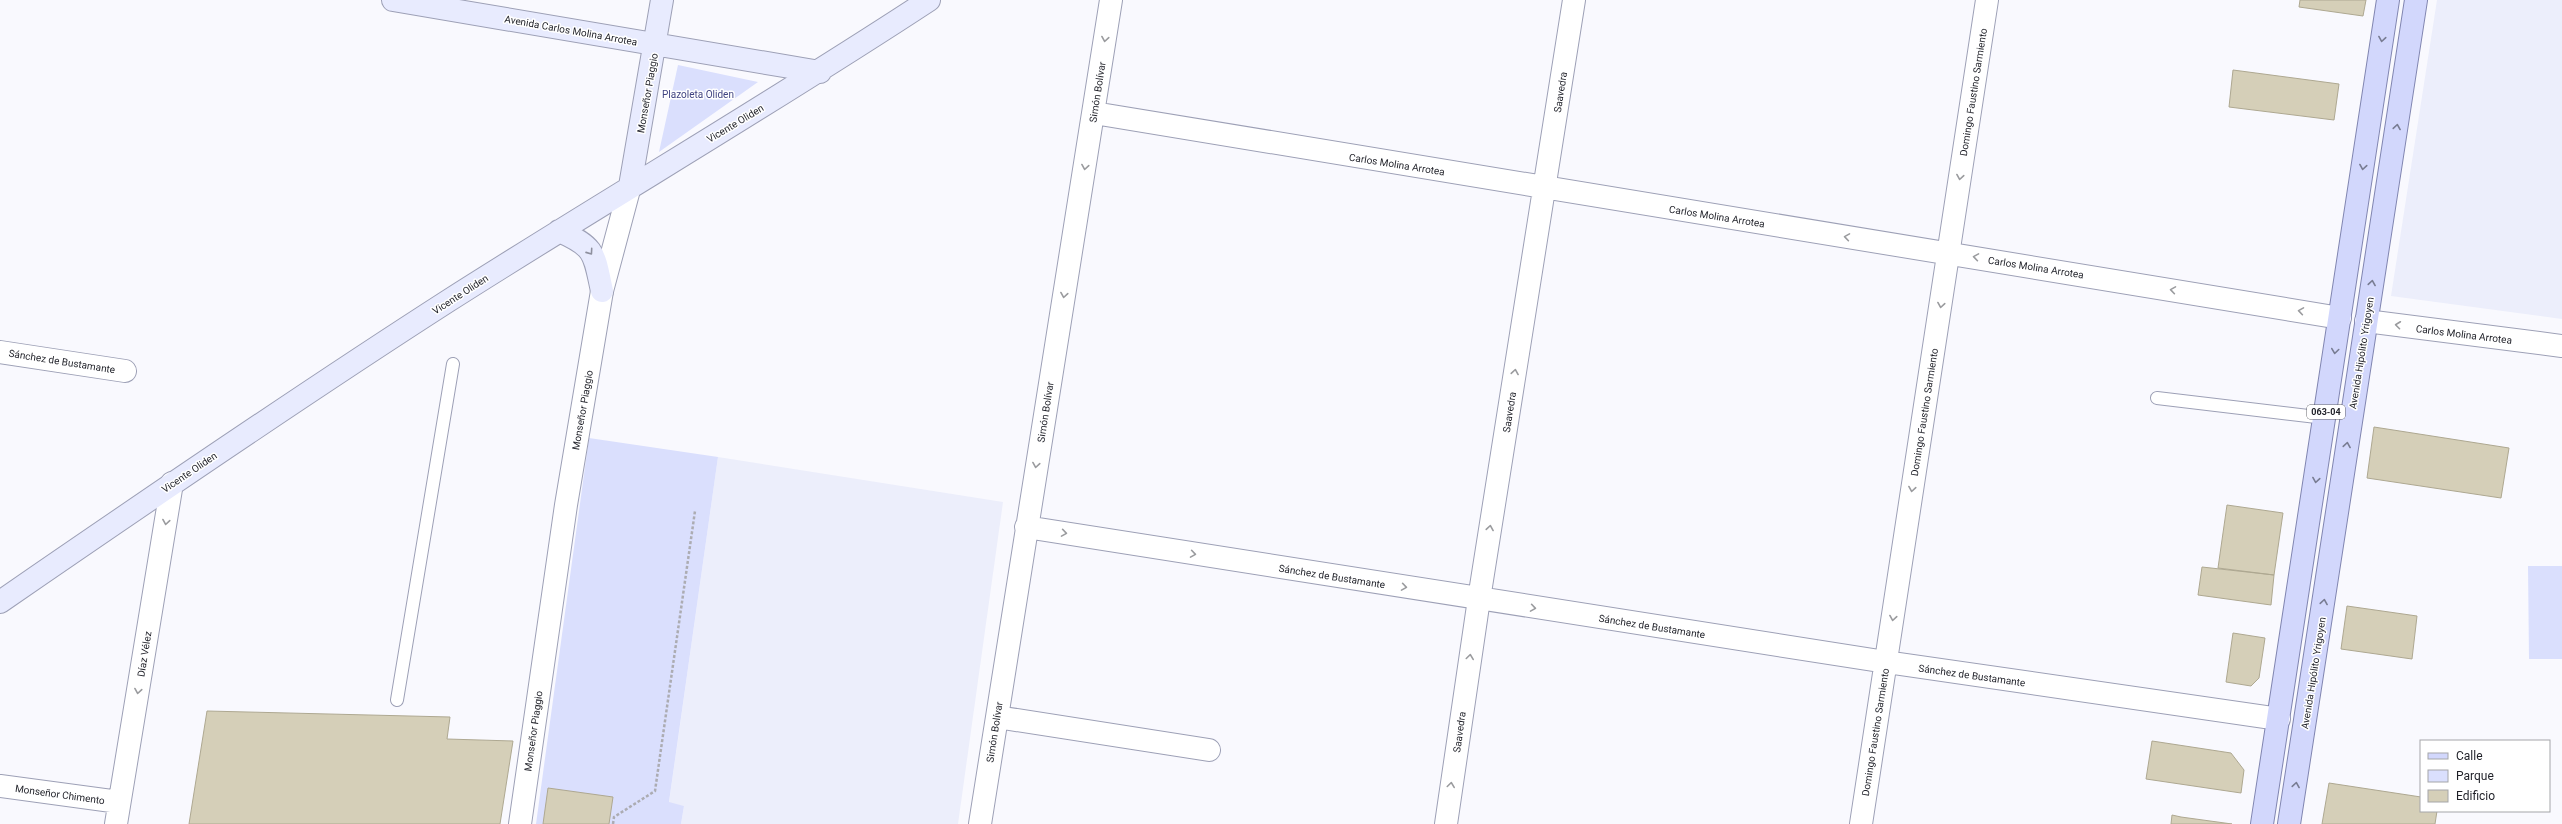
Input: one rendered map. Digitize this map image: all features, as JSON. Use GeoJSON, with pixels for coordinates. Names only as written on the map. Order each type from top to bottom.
{"type":"FeatureCollection","features":[{"type":"Feature","properties":{"kind":"main road","name":"063-04"},"geometry":{"type":"LineString","coordinates":[[2262,824],[2388,0]]}},
{"type":"Feature","properties":{"kind":"main road","name":"Avenida Hipólito Yrigoyen"},"geometry":{"type":"LineString","coordinates":[[2289,824],[2416,0]]}},
{"type":"Feature","properties":{"kind":"street","name":"Avenida Carlos Molina Arrotea"},"geometry":{"type":"LineString","coordinates":[[393,0],[820,72]]}},
{"type":"Feature","properties":{"kind":"street","name":"Monseñor Piaggio"},"geometry":{"type":"LineString","coordinates":[[520,824],[566,506],[602,291],[630,186],[662,0]]}},
{"type":"Feature","properties":{"kind":"street","name":"Vicente Oliden"},"geometry":{"type":"LineString","coordinates":[[0,602],[172,483],[446,302],[630,186],[820,72],[929,0]]}},
{"type":"Feature","properties":{"kind":"street","name":"Simón Bolívar"},"geometry":{"type":"LineString","coordinates":[[980,824],[1026,527],[1094,113],[1111,0]]}},
{"type":"Feature","properties":{"kind":"street","name":"Saavedra"},"geometry":{"type":"LineString","coordinates":[[1446,824],[1479,599],[1574,0]]}},
{"type":"Feature","properties":{"kind":"street","name":"Domingo Faustino Sarmiento"},"geometry":{"type":"LineString","coordinates":[[1861,824],[1987,0]]}},
{"type":"Feature","properties":{"kind":"street","name":"Carlos Molina Arrotea"},"geometry":{"type":"LineString","coordinates":[[1094,113],[2340,318]]}},
{"type":"Feature","properties":{"kind":"street"},"geometry":{"type":"LineString","coordinates":[[559,231],[582,241],[594,254],[602,291]]}},
{"type":"Feature","properties":{"kind":"street","name":"Carlos Molina Arrotea"},"geometry":{"type":"LineString","coordinates":[[2366,321],[2562,346]]}},
{"type":"Feature","properties":{"kind":"street","name":"Sánchez de Bustamante"},"geometry":{"type":"LineString","coordinates":[[0,352],[125,371]]}},
{"type":"Feature","properties":{"kind":"street","name":"Díaz Vélez"},"geometry":{"type":"LineString","coordinates":[[116,824],[172,483]]}},
{"type":"Feature","properties":{"kind":"street","name":"Sánchez de Bustamante"},"geometry":{"type":"LineString","coordinates":[[1026,527],[1886,662],[2279,719]]}},
{"type":"Feature","properties":{"kind":"street"},"geometry":{"type":"LineString","coordinates":[[996,717],[1209,750]]}},
{"type":"Feature","properties":{"kind":"street","name":"Monseñor Chimento"},"geometry":{"type":"LineString","coordinates":[[0,786],[120,802]]}},
{"type":"Feature","properties":{"kind":"lane"},"geometry":{"type":"LineString","coordinates":[[397,700],[453,364]]}},
{"type":"Feature","properties":{"kind":"lane"},"geometry":{"type":"LineString","coordinates":[[2158,398],[2325,418]]}},
{"type":"Feature","properties":{"kind":"path"},"geometry":{"type":"LineString","coordinates":[[613,824],[614,817],[655,791],[695,510]]}},
{"type":"Feature","properties":{"kind":"shaded area"},"geometry":{"type":"Polygon","coordinates":[[[2437,0],[2562,0],[2562,319],[2391,296],[2437,0]]]}},
{"type":"Feature","properties":{"kind":"shaded area"},"geometry":{"type":"Polygon","coordinates":[[[718,457],[1003,502],[958,824],[681,824],[684,806],[669,803],[718,457]]]}},
{"type":"Feature","properties":{"kind":"green space","name":"Plazoleta Oliden"},"geometry":{"type":"Polygon","coordinates":[[[678,65],[758,82],[659,152],[678,65]]]}},
{"type":"Feature","properties":{"kind":"green space"},"geometry":{"type":"Polygon","coordinates":[[[589,438],[718,457],[669,802],[684,806],[681,824],[536,824],[589,438]]]}},
{"type":"Feature","properties":{"kind":"green space"},"geometry":{"type":"Polygon","coordinates":[[[2528,566],[2562,566],[2562,659],[2529,659],[2528,566]]]}},
{"type":"Feature","properties":{"kind":"building"},"geometry":{"type":"Polygon","coordinates":[[[2300,0],[2366,0],[2363,16],[2299,7],[2300,0]]]}},
{"type":"Feature","properties":{"kind":"building"},"geometry":{"type":"Polygon","coordinates":[[[2233,70],[2339,84],[2334,120],[2229,107],[2233,70]]]}},
{"type":"Feature","properties":{"kind":"building"},"geometry":{"type":"Polygon","coordinates":[[[2374,427],[2509,448],[2501,498],[2367,478],[2374,427]]]}},
{"type":"Feature","properties":{"kind":"building"},"geometry":{"type":"Polygon","coordinates":[[[2227,505],[2283,513],[2274,575],[2218,568],[2227,505]]]}},
{"type":"Feature","properties":{"kind":"building"},"geometry":{"type":"Polygon","coordinates":[[[2202,567],[2274,575],[2271,605],[2198,595],[2202,567]]]}},
{"type":"Feature","properties":{"kind":"building"},"geometry":{"type":"Polygon","coordinates":[[[2347,606],[2417,616],[2412,659],[2341,649],[2347,606]]]}},
{"type":"Feature","properties":{"kind":"building"},"geometry":{"type":"Polygon","coordinates":[[[2233,633],[2265,638],[2259,678],[2251,686],[2226,682],[2233,633]]]}},
{"type":"Feature","properties":{"kind":"building"},"geometry":{"type":"Polygon","coordinates":[[[207,711],[450,717],[447,739],[513,741],[500,824],[189,824],[207,711]]]}},
{"type":"Feature","properties":{"kind":"building"},"geometry":{"type":"Polygon","coordinates":[[[2152,741],[2231,753],[2244,770],[2241,793],[2146,779],[2152,741]]]}},
{"type":"Feature","properties":{"kind":"building"},"geometry":{"type":"Polygon","coordinates":[[[2329,783],[2420,797],[2420,812],[2437,812],[2435,824],[2322,824],[2329,783]]]}},
{"type":"Feature","properties":{"kind":"building"},"geometry":{"type":"Polygon","coordinates":[[[548,788],[613,797],[609,824],[543,824],[548,788]]]}},
{"type":"Feature","properties":{"kind":"building"},"geometry":{"type":"Polygon","coordinates":[[[2172,815],[2181,817],[2232,824],[2171,824],[2172,815]]]}}]}
